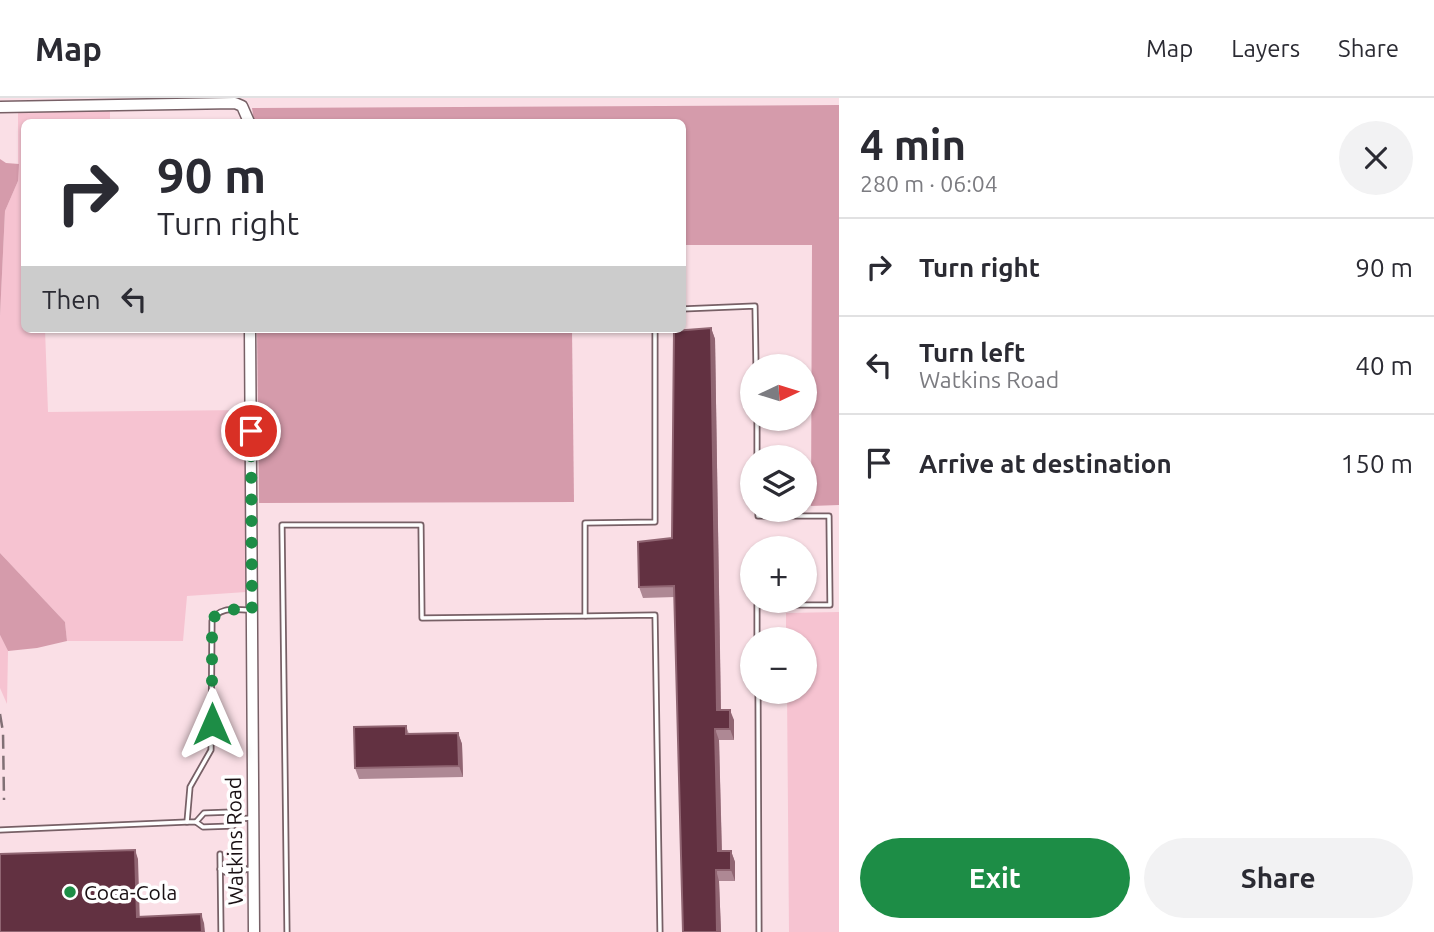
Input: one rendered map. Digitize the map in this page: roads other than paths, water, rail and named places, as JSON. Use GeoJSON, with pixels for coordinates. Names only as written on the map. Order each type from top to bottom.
{"type":"FeatureCollection","features":[{"type":"Feature","properties":{"kind":"street"},"geometry":{"type":"LineString","coordinates":[[0,107],[87,102],[244,102],[248,119]]}},
{"type":"Feature","properties":{"kind":"street","name":"Watkins Road"},"geometry":{"type":"LineString","coordinates":[[250,333],[253,818],[250,869],[254,932]]}},
{"type":"Feature","properties":{"kind":"lane"},"geometry":{"type":"LineString","coordinates":[[686,309],[755,306],[756,354]]}},
{"type":"Feature","properties":{"kind":"lane"},"geometry":{"type":"LineString","coordinates":[[585,616],[585,523],[655,522],[655,333]]}},
{"type":"Feature","properties":{"kind":"lane"},"geometry":{"type":"LineString","coordinates":[[757,627],[757,605],[830,605],[829,516],[817,516]]}},
{"type":"Feature","properties":{"kind":"lane"},"geometry":{"type":"LineString","coordinates":[[287,932],[282,525],[421,525],[422,618],[655,615],[660,932]]}},
{"type":"Feature","properties":{"kind":"lane"},"geometry":{"type":"LineString","coordinates":[[187,822],[190,787],[211,750],[212,621],[215,614],[223,610],[252,611]]}},
{"type":"Feature","properties":{"kind":"lane"},"geometry":{"type":"LineString","coordinates":[[758,704],[759,932]]}},
{"type":"Feature","properties":{"kind":"lane"},"geometry":{"type":"LineString","coordinates":[[196,822],[204,813],[232,812],[239,819]]}},
{"type":"Feature","properties":{"kind":"lane"},"geometry":{"type":"LineString","coordinates":[[0,830],[187,822],[196,822],[203,827],[233,826],[239,819],[253,818]]}},
{"type":"Feature","properties":{"kind":"lane"},"geometry":{"type":"LineString","coordinates":[[220,854],[221,932]]}},
{"type":"Feature","properties":{"kind":"lane"},"geometry":{"type":"LineString","coordinates":[[220,869],[225,866],[240,866],[250,869]]}},
{"type":"Feature","properties":{"kind":"railway"},"geometry":{"type":"LineString","coordinates":[[0,714],[3,732],[4,800]]}},
{"type":"Feature","properties":{"kind":"place","name":"Coca-Cola"},"geometry":{"type":"Point","coordinates":[70,892]}}]}
